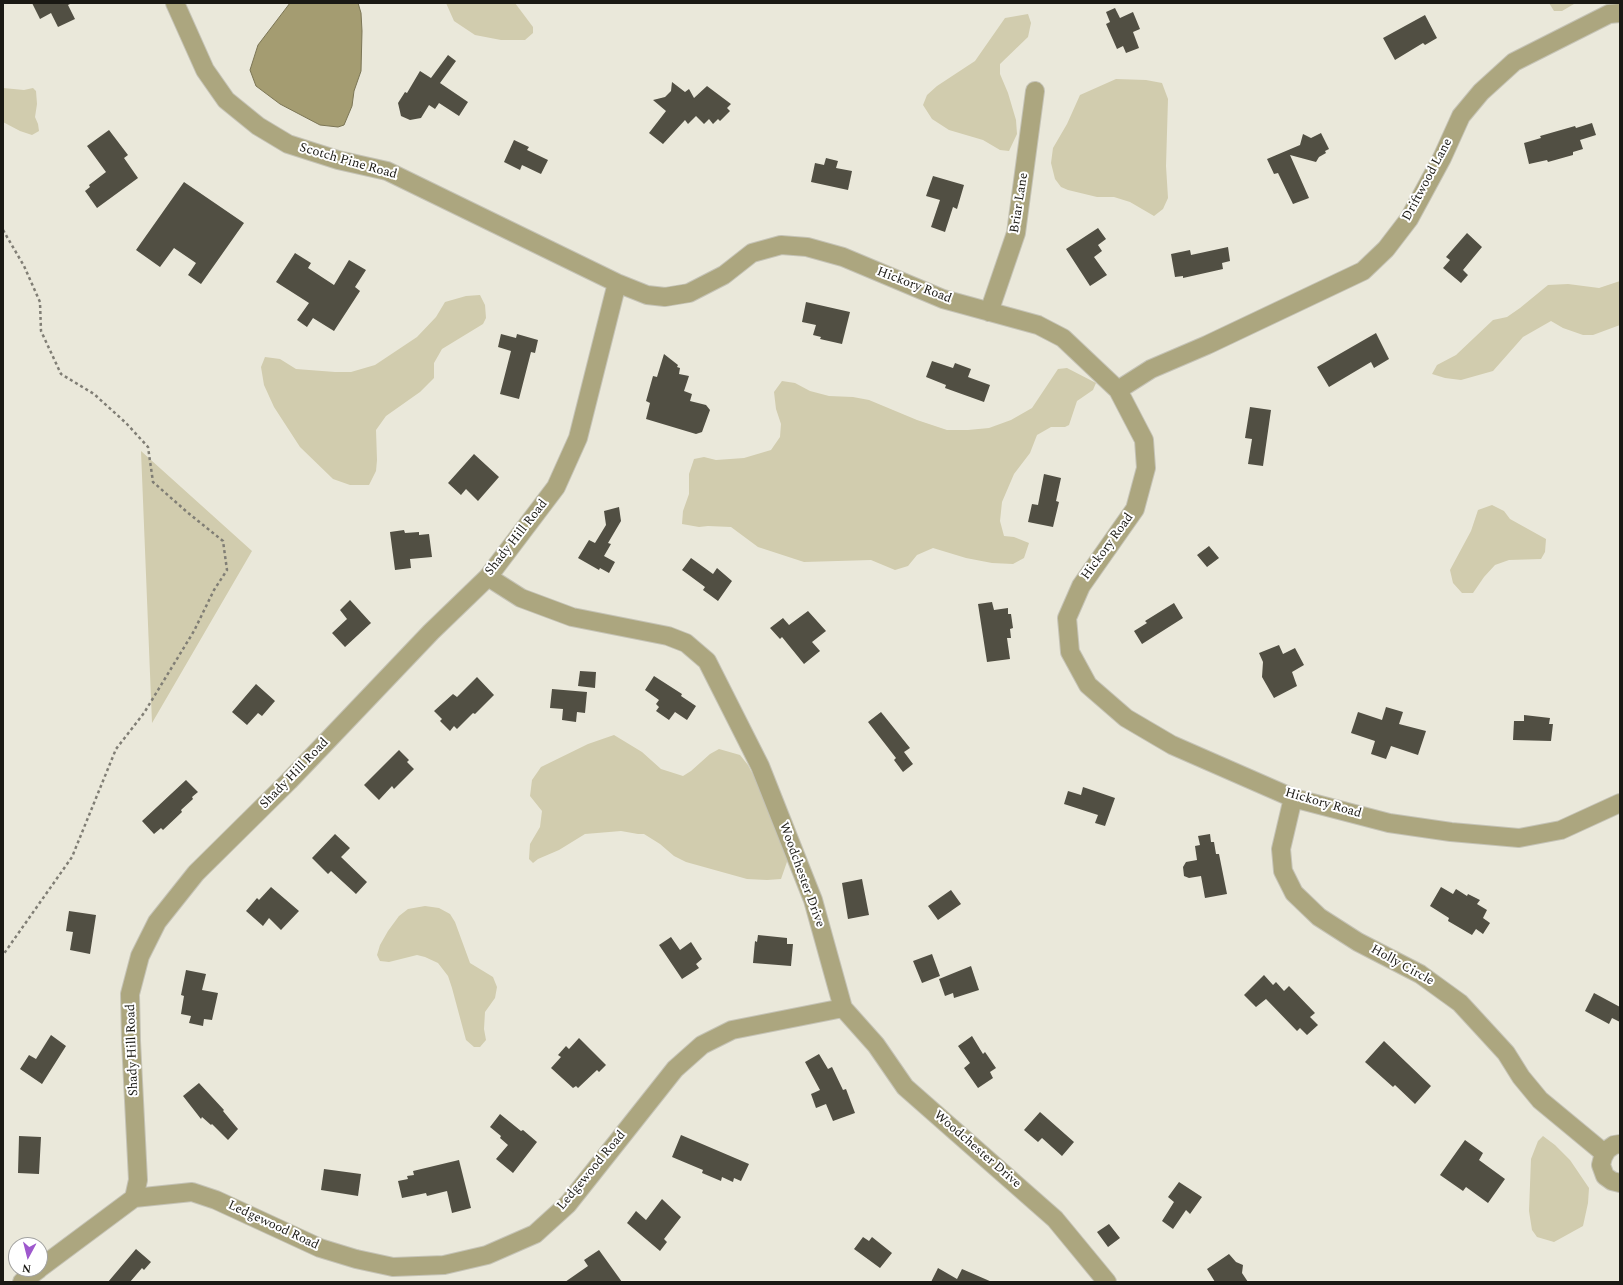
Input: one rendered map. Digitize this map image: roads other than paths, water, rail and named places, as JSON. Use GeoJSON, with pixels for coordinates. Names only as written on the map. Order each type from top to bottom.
{"type":"FeatureCollection","features":[{"type":"Feature","properties":{"kind":"street","name":"Scotch Pine Road"},"geometry":{"type":"LineString","coordinates":[[175,3],[205,70],[226,100],[258,126],[288,144],[338,160],[387,171],[617,283]]}},
{"type":"Feature","properties":{"kind":"street","name":"Driftwood Lane"},"geometry":{"type":"LineString","coordinates":[[1118,390],[1150,369],[1207,345],[1364,271],[1386,249],[1409,218],[1442,158],[1461,116],[1481,92],[1514,62],[1609,14],[1620,13]]}},
{"type":"Feature","properties":{"kind":"street","name":"Briar Lane"},"geometry":{"type":"LineString","coordinates":[[989,312],[1016,233],[1035,91]]}},
{"type":"Feature","properties":{"kind":"street","name":"Hickory Road"},"geometry":{"type":"LineString","coordinates":[[617,283],[647,295],[665,297],[689,293],[724,275],[752,253],[781,245],[807,247],[842,257],[943,299],[1038,325],[1063,338],[1118,390],[1144,440],[1146,468],[1135,509],[1081,586],[1067,618],[1070,652],[1088,685],[1126,718],[1172,745],[1293,798],[1389,823],[1451,832],[1519,838],[1561,830],[1620,803]]}},
{"type":"Feature","properties":{"kind":"street","name":"Shady Hill Road"},"geometry":{"type":"LineString","coordinates":[[134,1198],[138,1180],[130,994],[140,956],[157,922],[196,873],[289,781],[431,632],[488,577],[556,488],[578,438],[617,283]]}},
{"type":"Feature","properties":{"kind":"street","name":"Woodchester Drive"},"geometry":{"type":"LineString","coordinates":[[488,577],[521,598],[572,617],[668,636],[686,643],[707,661],[760,766],[810,892],[843,1008],[876,1046],[905,1087],[1055,1218],[1107,1282]]}},
{"type":"Feature","properties":{"kind":"street","name":"Holly Circle"},"geometry":{"type":"LineString","coordinates":[[1293,798],[1281,849],[1283,871],[1294,893],[1319,917],[1358,942],[1420,974],[1460,1002],[1506,1053],[1521,1077],[1540,1100],[1604,1153]]}},
{"type":"Feature","properties":{"kind":"street","name":"Ledgewood Road"},"geometry":{"type":"LineString","coordinates":[[134,1198],[192,1192],[216,1200],[320,1248],[356,1259],[393,1267],[444,1265],[487,1255],[535,1234],[568,1204],[675,1070],[702,1045],[732,1030],[843,1008]]}},
{"type":"Feature","properties":{"kind":"street"},"geometry":{"type":"LineString","coordinates":[[1620,1144],[1610,1147],[1604,1153],[1601,1164],[1603,1172],[1612,1181],[1620,1183]]}},
{"type":"Feature","properties":{"kind":"street"},"geometry":{"type":"LineString","coordinates":[[48,1262],[134,1198]]}}]}
